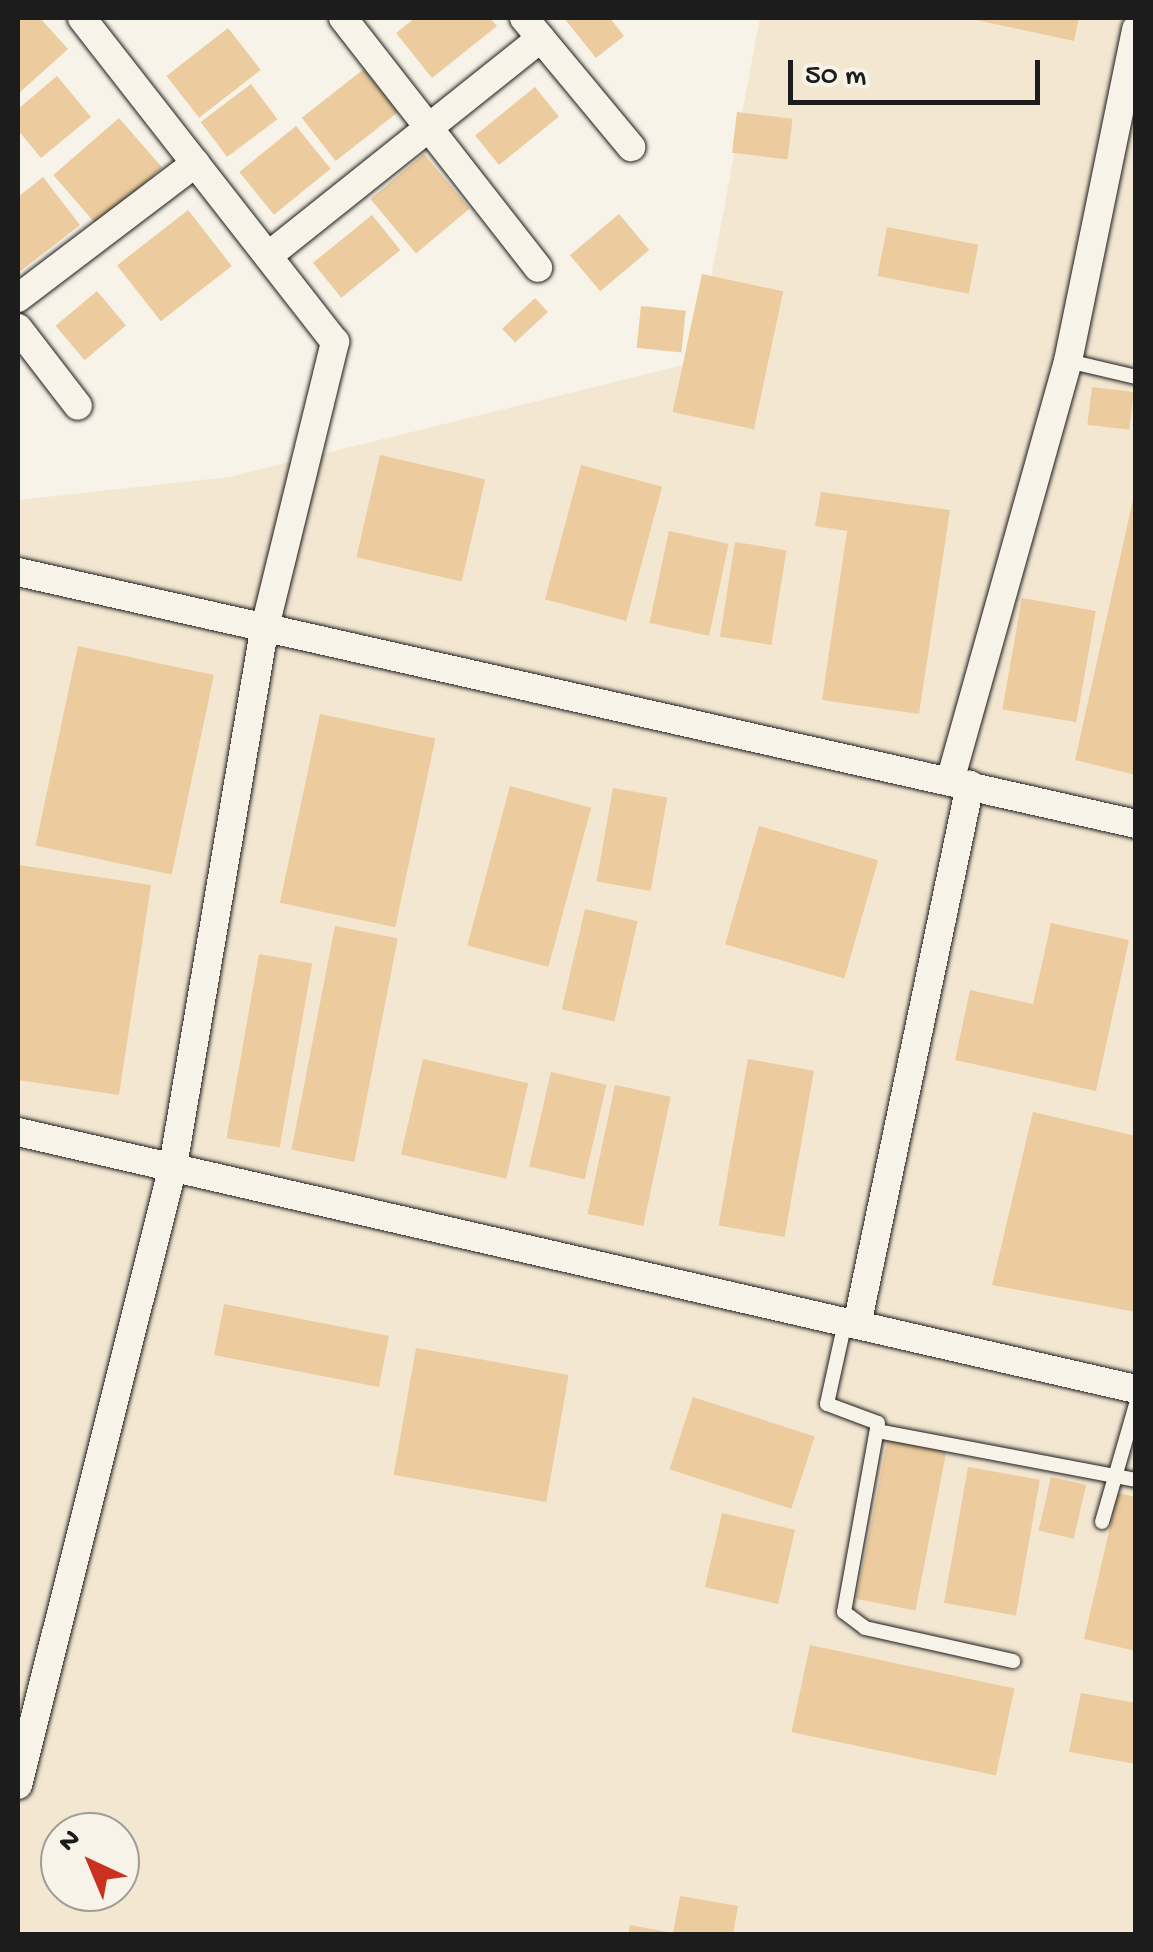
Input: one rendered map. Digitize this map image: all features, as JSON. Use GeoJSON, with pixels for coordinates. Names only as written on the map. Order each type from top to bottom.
{"type":"FeatureCollection","features":[{"type":"Feature","properties":{"kind":"street"},"geometry":{"type":"LineString","coordinates":[[18,1785],[172,1166],[264,631],[335,342],[82,18]]}},
{"type":"Feature","properties":{"kind":"street"},"geometry":{"type":"LineString","coordinates":[[343,18],[538,268]]}},
{"type":"Feature","properties":{"kind":"street"},"geometry":{"type":"LineString","coordinates":[[268,256],[430,128],[532,28],[631,147]]}},
{"type":"Feature","properties":{"kind":"street"},"geometry":{"type":"LineString","coordinates":[[851,1323],[960,783],[1068,361],[1136,29]]}},
{"type":"Feature","properties":{"kind":"street"},"geometry":{"type":"LineString","coordinates":[[18,298],[196,163]]}},
{"type":"Feature","properties":{"kind":"street"},"geometry":{"type":"LineString","coordinates":[[18,328],[78,406]]}},
{"type":"Feature","properties":{"kind":"street"},"geometry":{"type":"LineString","coordinates":[[18,572],[264,631],[1136,824]]}},
{"type":"Feature","properties":{"kind":"street"},"geometry":{"type":"LineString","coordinates":[[18,1132],[1136,1390]]}},
{"type":"Feature","properties":{"kind":"lane"},"geometry":{"type":"LineString","coordinates":[[1068,361],[1136,377]]}},
{"type":"Feature","properties":{"kind":"lane"},"geometry":{"type":"LineString","coordinates":[[851,1323],[826,1404],[873,1418],[877,1431],[844,1612],[865,1628],[1014,1661]]}},
{"type":"Feature","properties":{"kind":"lane"},"geometry":{"type":"LineString","coordinates":[[1102,1522],[1111,1476],[1136,1404]]}},
{"type":"Feature","properties":{"kind":"lane"},"geometry":{"type":"LineString","coordinates":[[877,1431],[1136,1480]]}},
{"type":"Feature","properties":{"kind":"shaded area"},"geometry":{"type":"Polygon","coordinates":[[[760,18],[1135,18],[1135,1934],[18,1934],[18,500],[229,477],[695,362],[760,18]]]}},
{"type":"Feature","properties":{"kind":"building"},"geometry":{"type":"Polygon","coordinates":[[[18,18],[40,18],[68,49],[18,94],[18,18]]]}},
{"type":"Feature","properties":{"kind":"building"},"geometry":{"type":"Polygon","coordinates":[[[415,18],[490,18],[497,26],[432,78],[396,33],[415,18]]]}},
{"type":"Feature","properties":{"kind":"building"},"geometry":{"type":"Polygon","coordinates":[[[564,18],[610,18],[624,36],[596,58],[564,18]]]}},
{"type":"Feature","properties":{"kind":"building"},"geometry":{"type":"Polygon","coordinates":[[[967,18],[1079,18],[1074,41],[967,18]]]}},
{"type":"Feature","properties":{"kind":"building"},"geometry":{"type":"Polygon","coordinates":[[[228,28],[261,70],[199,118],[167,76],[228,28]]]}},
{"type":"Feature","properties":{"kind":"building"},"geometry":{"type":"Polygon","coordinates":[[[364,69],[398,112],[336,161],[302,118],[364,69]]]}},
{"type":"Feature","properties":{"kind":"building"},"geometry":{"type":"Polygon","coordinates":[[[57,76],[91,117],[41,158],[18,130],[18,109],[57,76]]]}},
{"type":"Feature","properties":{"kind":"building"},"geometry":{"type":"Polygon","coordinates":[[[251,84],[277,119],[227,157],[201,122],[251,84]]]}},
{"type":"Feature","properties":{"kind":"building"},"geometry":{"type":"Polygon","coordinates":[[[535,87],[559,117],[499,165],[475,135],[535,87]]]}},
{"type":"Feature","properties":{"kind":"building"},"geometry":{"type":"Polygon","coordinates":[[[737,112],[793,119],[788,160],[732,153],[737,112]]]}},
{"type":"Feature","properties":{"kind":"building"},"geometry":{"type":"Polygon","coordinates":[[[119,118],[162,168],[97,225],[53,175],[119,118]]]}},
{"type":"Feature","properties":{"kind":"building"},"geometry":{"type":"Polygon","coordinates":[[[296,126],[331,169],[274,215],[239,172],[296,126]]]}},
{"type":"Feature","properties":{"kind":"building"},"geometry":{"type":"Polygon","coordinates":[[[424,154],[470,208],[416,253],[370,199],[424,154]]]}},
{"type":"Feature","properties":{"kind":"building"},"geometry":{"type":"Polygon","coordinates":[[[43,177],[80,225],[18,273],[18,197],[43,177]]]}},
{"type":"Feature","properties":{"kind":"building"},"geometry":{"type":"Polygon","coordinates":[[[188,210],[232,266],[161,321],[117,265],[188,210]]]}},
{"type":"Feature","properties":{"kind":"building"},"geometry":{"type":"Polygon","coordinates":[[[619,214],[649,250],[600,291],[570,255],[619,214]]]}},
{"type":"Feature","properties":{"kind":"building"},"geometry":{"type":"Polygon","coordinates":[[[372,215],[400,250],[341,298],[313,263],[372,215]]]}},
{"type":"Feature","properties":{"kind":"building"},"geometry":{"type":"Polygon","coordinates":[[[887,227],[978,245],[969,294],[877,276],[887,227]]]}},
{"type":"Feature","properties":{"kind":"building"},"geometry":{"type":"Polygon","coordinates":[[[702,274],[783,291],[754,429],[673,412],[702,274]]]}},
{"type":"Feature","properties":{"kind":"building"},"geometry":{"type":"Polygon","coordinates":[[[97,291],[126,325],[85,360],[56,326],[97,291]]]}},
{"type":"Feature","properties":{"kind":"building"},"geometry":{"type":"Polygon","coordinates":[[[535,298],[548,312],[515,343],[502,329],[535,298]]]}},
{"type":"Feature","properties":{"kind":"building"},"geometry":{"type":"Polygon","coordinates":[[[641,306],[686,311],[681,352],[637,348],[641,306]]]}},
{"type":"Feature","properties":{"kind":"building"},"geometry":{"type":"Polygon","coordinates":[[[1092,387],[1134,392],[1129,430],[1087,425],[1092,387]]]}},
{"type":"Feature","properties":{"kind":"building"},"geometry":{"type":"Polygon","coordinates":[[[380,455],[485,479],[462,582],[356,557],[380,455]]]}},
{"type":"Feature","properties":{"kind":"building"},"geometry":{"type":"Polygon","coordinates":[[[581,465],[662,487],[626,621],[545,599],[581,465]]]}},
{"type":"Feature","properties":{"kind":"building"},"geometry":{"type":"Polygon","coordinates":[[[821,492],[950,510],[919,714],[822,700],[847,531],[815,526],[821,492]]]}},
{"type":"Feature","properties":{"kind":"building"},"geometry":{"type":"Polygon","coordinates":[[[1136,495],[1136,775],[1075,760],[1136,495]]]}},
{"type":"Feature","properties":{"kind":"building"},"geometry":{"type":"Polygon","coordinates":[[[669,531],[729,544],[709,636],[649,623],[669,531]]]}},
{"type":"Feature","properties":{"kind":"building"},"geometry":{"type":"Polygon","coordinates":[[[735,542],[786,550],[771,645],[720,637],[735,542]]]}},
{"type":"Feature","properties":{"kind":"building"},"geometry":{"type":"Polygon","coordinates":[[[1022,598],[1096,611],[1076,722],[1002,709],[1022,598]]]}},
{"type":"Feature","properties":{"kind":"building"},"geometry":{"type":"Polygon","coordinates":[[[78,646],[214,675],[172,874],[36,846],[78,646]]]}},
{"type":"Feature","properties":{"kind":"building"},"geometry":{"type":"Polygon","coordinates":[[[320,714],[435,739],[395,927],[280,903],[320,714]]]}},
{"type":"Feature","properties":{"kind":"building"},"geometry":{"type":"Polygon","coordinates":[[[510,786],[591,808],[548,967],[467,945],[510,786]]]}},
{"type":"Feature","properties":{"kind":"building"},"geometry":{"type":"Polygon","coordinates":[[[613,788],[667,798],[651,891],[597,882],[613,788]]]}},
{"type":"Feature","properties":{"kind":"building"},"geometry":{"type":"Polygon","coordinates":[[[759,826],[878,860],[844,978],[725,944],[759,826]]]}},
{"type":"Feature","properties":{"kind":"building"},"geometry":{"type":"Polygon","coordinates":[[[19,865],[151,885],[119,1095],[18,1080],[19,865]]]}},
{"type":"Feature","properties":{"kind":"building"},"geometry":{"type":"Polygon","coordinates":[[[585,909],[638,921],[614,1022],[562,1009],[585,909]]]}},
{"type":"Feature","properties":{"kind":"building"},"geometry":{"type":"Polygon","coordinates":[[[1051,923],[1129,940],[1096,1091],[955,1060],[970,990],[1033,1004],[1051,923]]]}},
{"type":"Feature","properties":{"kind":"building"},"geometry":{"type":"Polygon","coordinates":[[[335,926],[398,938],[354,1162],[291,1150],[335,926]]]}},
{"type":"Feature","properties":{"kind":"building"},"geometry":{"type":"Polygon","coordinates":[[[259,954],[312,963],[280,1148],[227,1138],[259,954]]]}},
{"type":"Feature","properties":{"kind":"building"},"geometry":{"type":"Polygon","coordinates":[[[423,1059],[528,1083],[506,1179],[401,1154],[423,1059]]]}},
{"type":"Feature","properties":{"kind":"building"},"geometry":{"type":"Polygon","coordinates":[[[748,1059],[814,1071],[785,1237],[719,1225],[748,1059]]]}},
{"type":"Feature","properties":{"kind":"building"},"geometry":{"type":"Polygon","coordinates":[[[551,1072],[607,1085],[585,1179],[529,1167],[551,1072]]]}},
{"type":"Feature","properties":{"kind":"building"},"geometry":{"type":"Polygon","coordinates":[[[615,1085],[671,1097],[643,1226],[588,1214],[615,1085]]]}},
{"type":"Feature","properties":{"kind":"building"},"geometry":{"type":"Polygon","coordinates":[[[1033,1112],[1136,1136],[1136,1312],[992,1285],[1033,1112]]]}},
{"type":"Feature","properties":{"kind":"building"},"geometry":{"type":"Polygon","coordinates":[[[224,1304],[389,1336],[379,1387],[214,1355],[224,1304]]]}},
{"type":"Feature","properties":{"kind":"building"},"geometry":{"type":"Polygon","coordinates":[[[416,1348],[569,1375],[546,1502],[394,1475],[416,1348]]]}},
{"type":"Feature","properties":{"kind":"building"},"geometry":{"type":"Polygon","coordinates":[[[693,1397],[815,1437],[791,1509],[670,1469],[693,1397]]]}},
{"type":"Feature","properties":{"kind":"building"},"geometry":{"type":"Polygon","coordinates":[[[888,1437],[947,1448],[915,1610],[857,1599],[888,1437]]]}},
{"type":"Feature","properties":{"kind":"building"},"geometry":{"type":"Polygon","coordinates":[[[968,1467],[1040,1480],[1016,1616],[944,1603],[968,1467]]]}},
{"type":"Feature","properties":{"kind":"building"},"geometry":{"type":"Polygon","coordinates":[[[1051,1477],[1086,1485],[1074,1539],[1039,1531],[1051,1477]]]}},
{"type":"Feature","properties":{"kind":"building"},"geometry":{"type":"Polygon","coordinates":[[[1118,1493],[1136,1497],[1136,1651],[1084,1639],[1118,1493]]]}},
{"type":"Feature","properties":{"kind":"building"},"geometry":{"type":"Polygon","coordinates":[[[722,1513],[795,1530],[778,1604],[705,1587],[722,1513]]]}},
{"type":"Feature","properties":{"kind":"building"},"geometry":{"type":"Polygon","coordinates":[[[810,1645],[1014,1688],[996,1776],[791,1732],[810,1645]]]}},
{"type":"Feature","properties":{"kind":"building"},"geometry":{"type":"Polygon","coordinates":[[[1081,1693],[1136,1703],[1136,1764],[1069,1752],[1081,1693]]]}},
{"type":"Feature","properties":{"kind":"building"},"geometry":{"type":"Polygon","coordinates":[[[680,1896],[738,1906],[733,1934],[673,1934],[680,1896]]]}},
{"type":"Feature","properties":{"kind":"building"},"geometry":{"type":"Polygon","coordinates":[[[630,1925],[673,1933],[673,1934],[628,1934],[630,1925]]]}}]}
